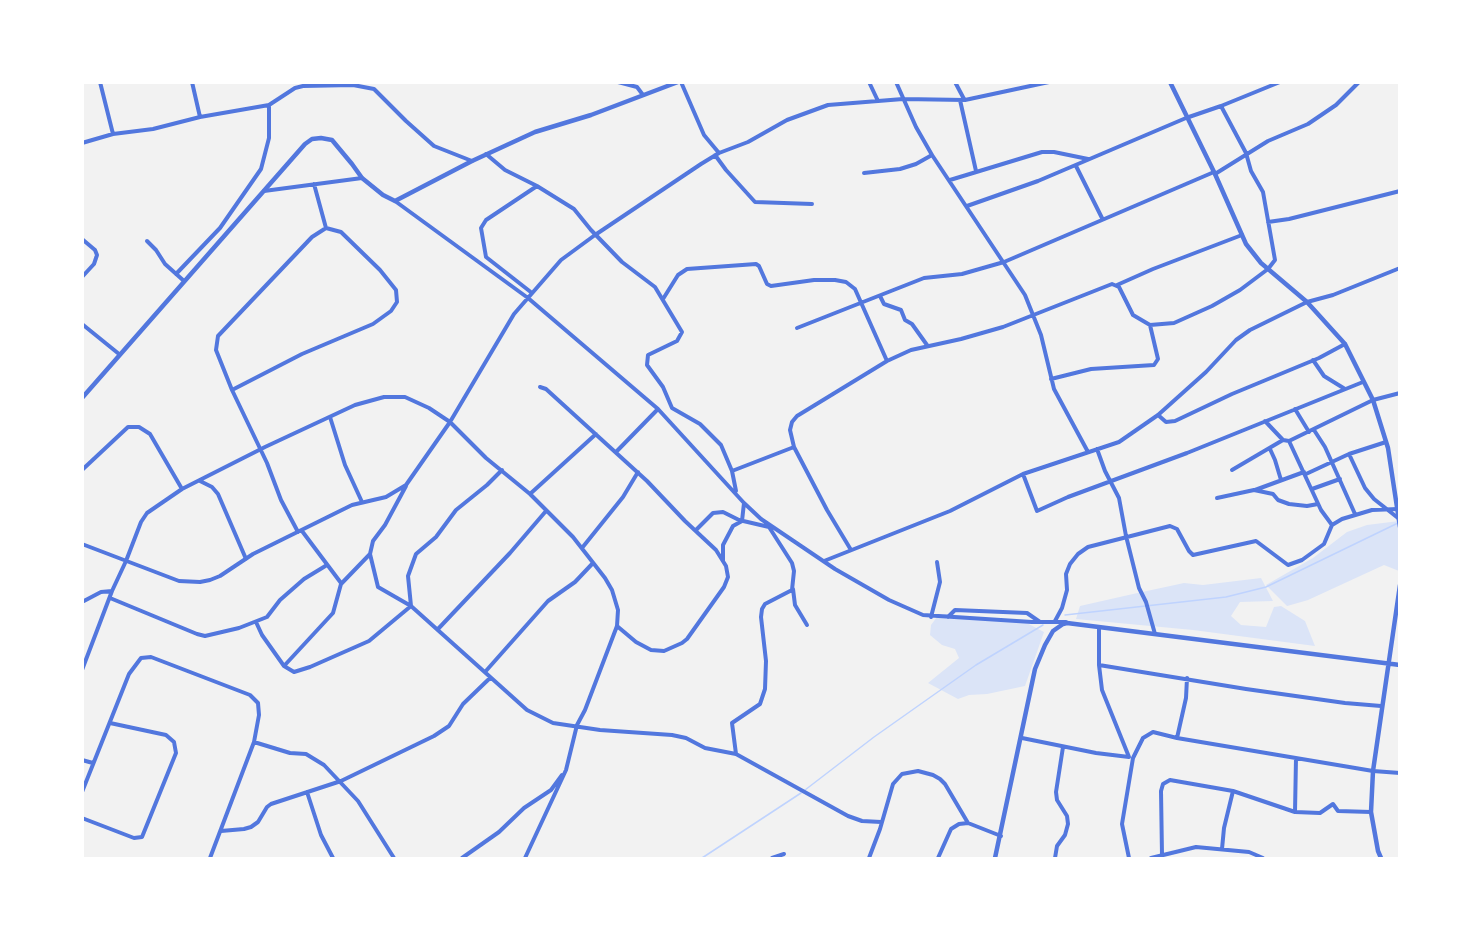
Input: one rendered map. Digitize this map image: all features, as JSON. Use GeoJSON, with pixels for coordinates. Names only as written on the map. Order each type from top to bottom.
{"type":"FeatureCollection","features":[{"type":"Feature","properties":{"kind":"street"},"geometry":{"type":"LineString","coordinates":[[100,82],[113,134]]}},
{"type":"Feature","properties":{"kind":"street"},"geometry":{"type":"LineString","coordinates":[[192,82],[200,117]]}},
{"type":"Feature","properties":{"kind":"street"},"geometry":{"type":"LineString","coordinates":[[618,82],[637,85],[643,95]]}},
{"type":"Feature","properties":{"kind":"street"},"geometry":{"type":"LineString","coordinates":[[395,201],[486,154],[535,132],[591,115],[679,82],[704,135],[755,202],[812,204]]}},
{"type":"Feature","properties":{"kind":"street"},"geometry":{"type":"LineString","coordinates":[[869,82],[878,101]]}},
{"type":"Feature","properties":{"kind":"street"},"geometry":{"type":"LineString","coordinates":[[896,82],[932,155],[1025,295],[1034,315],[1051,379],[1063,407],[1088,452]]}},
{"type":"Feature","properties":{"kind":"street"},"geometry":{"type":"LineString","coordinates":[[955,82],[962,100],[976,171]]}},
{"type":"Feature","properties":{"kind":"street"},"geometry":{"type":"LineString","coordinates":[[1012,82],[1013,90]]}},
{"type":"Feature","properties":{"kind":"street"},"geometry":{"type":"LineString","coordinates":[[881,822],[862,821],[848,816],[736,754],[705,748],[686,738],[600,730],[553,723],[540,717],[527,710],[411,606],[378,586],[370,554],[374,538],[385,525],[406,485],[450,422],[514,314],[561,260],[595,235],[717,154],[810,111],[828,105],[903,99],[962,100],[1049,82]]}},
{"type":"Feature","properties":{"kind":"street"},"geometry":{"type":"LineString","coordinates":[[1170,82],[1215,173],[1246,244],[1268,269],[1307,302],[1345,344],[1373,400],[1386,442],[1400,527]]}},
{"type":"Feature","properties":{"kind":"street"},"geometry":{"type":"LineString","coordinates":[[967,206],[1038,181],[1186,118],[1280,82]]}},
{"type":"Feature","properties":{"kind":"street"},"geometry":{"type":"LineString","coordinates":[[797,328],[924,278],[962,274],[1004,262],[1049,244],[1102,218],[1215,173],[1268,141],[1308,124],[1336,105],[1359,82]]}},
{"type":"Feature","properties":{"kind":"street"},"geometry":{"type":"LineString","coordinates":[[82,143],[113,134],[153,129],[200,117],[269,105],[295,88],[303,86],[353,85],[374,89],[434,146],[472,161]]}},
{"type":"Feature","properties":{"kind":"street"},"geometry":{"type":"LineString","coordinates":[[176,274],[220,228],[261,169],[269,138],[269,105]]}},
{"type":"Feature","properties":{"kind":"street"},"geometry":{"type":"LineString","coordinates":[[1117,285],[1133,315],[1150,326],[1174,323],[1240,290],[1268,269],[1275,260],[1263,192],[1251,171],[1246,153],[1221,106]]}},
{"type":"Feature","properties":{"kind":"street"},"geometry":{"type":"LineString","coordinates":[[82,398],[305,144],[317,137],[332,141],[362,178],[528,298],[658,409],[761,519],[779,529],[823,561],[908,610],[931,617],[1067,622],[1400,665]]}},
{"type":"Feature","properties":{"kind":"street"},"geometry":{"type":"LineString","coordinates":[[950,180],[1042,152],[1089,159]]}},
{"type":"Feature","properties":{"kind":"street"},"geometry":{"type":"LineString","coordinates":[[486,154],[505,170],[537,186],[574,209],[595,235],[622,262],[655,286],[681,328],[682,335],[677,341],[648,355],[648,365],[663,387],[672,408],[700,424],[718,441],[732,471],[736,492]]}},
{"type":"Feature","properties":{"kind":"street"},"geometry":{"type":"LineString","coordinates":[[864,173],[900,169],[916,164],[932,155]]}},
{"type":"Feature","properties":{"kind":"street"},"geometry":{"type":"LineString","coordinates":[[1076,165],[1102,218]]}},
{"type":"Feature","properties":{"kind":"street"},"geometry":{"type":"LineString","coordinates":[[264,191],[362,178]]}},
{"type":"Feature","properties":{"kind":"street"},"geometry":{"type":"LineString","coordinates":[[314,184],[326,228]]}},
{"type":"Feature","properties":{"kind":"street"},"geometry":{"type":"LineString","coordinates":[[532,293],[486,257],[481,228],[486,220],[537,186]]}},
{"type":"Feature","properties":{"kind":"street"},"geometry":{"type":"LineString","coordinates":[[1268,222],[1289,219],[1400,191]]}},
{"type":"Feature","properties":{"kind":"street"},"geometry":{"type":"LineString","coordinates":[[232,390],[302,354],[373,324],[391,311],[397,302],[396,290],[380,270],[341,232],[326,228],[312,237],[218,336],[216,350],[232,390],[281,500],[300,532],[341,584]]}},
{"type":"Feature","properties":{"kind":"street"},"geometry":{"type":"LineString","coordinates":[[851,550],[794,447],[790,430],[797,416],[887,361],[911,350],[977,335],[1112,284],[1117,285],[1242,236]]}},
{"type":"Feature","properties":{"kind":"street"},"geometry":{"type":"LineString","coordinates":[[82,239],[95,250],[97,255],[94,264],[82,277]]}},
{"type":"Feature","properties":{"kind":"street"},"geometry":{"type":"LineString","coordinates":[[147,241],[165,264],[184,281]]}},
{"type":"Feature","properties":{"kind":"street"},"geometry":{"type":"LineString","coordinates":[[663,299],[682,270],[749,263],[759,266],[767,284],[771,286],[814,280],[846,282],[855,289],[887,361]]}},
{"type":"Feature","properties":{"kind":"street"},"geometry":{"type":"LineString","coordinates":[[823,561],[950,511],[1023,474],[1119,442],[1158,415],[1206,372],[1236,340],[1250,330],[1307,302],[1333,295],[1400,268]]}},
{"type":"Feature","properties":{"kind":"street"},"geometry":{"type":"LineString","coordinates":[[880,296],[884,303],[901,310],[905,320],[912,324],[927,345]]}},
{"type":"Feature","properties":{"kind":"street"},"geometry":{"type":"LineString","coordinates":[[82,324],[119,354]]}},
{"type":"Feature","properties":{"kind":"street"},"geometry":{"type":"LineString","coordinates":[[1051,379],[1091,369],[1154,365],[1158,359],[1150,326]]}},
{"type":"Feature","properties":{"kind":"street"},"geometry":{"type":"LineString","coordinates":[[1158,415],[1166,422],[1175,421],[1345,344]]}},
{"type":"Feature","properties":{"kind":"street"},"geometry":{"type":"LineString","coordinates":[[1313,360],[1324,376],[1345,389]]}},
{"type":"Feature","properties":{"kind":"street"},"geometry":{"type":"LineString","coordinates":[[1023,474],[1037,512],[1068,497],[1363,382]]}},
{"type":"Feature","properties":{"kind":"street"},"geometry":{"type":"LineString","coordinates":[[540,387],[546,389],[638,472],[685,521],[716,549],[723,561],[728,577],[724,587],[682,643],[664,651],[651,650],[636,642],[617,626]]}},
{"type":"Feature","properties":{"kind":"street"},"geometry":{"type":"LineString","coordinates":[[1265,421],[1282,440],[1289,441],[1373,400],[1400,393]]}},
{"type":"Feature","properties":{"kind":"street"},"geometry":{"type":"LineString","coordinates":[[82,670],[112,591],[147,513],[199,480],[355,405],[384,398],[405,397],[429,408],[450,422],[486,458],[530,494],[582,548],[612,590],[618,610],[617,626],[577,725],[566,770],[525,858]]}},
{"type":"Feature","properties":{"kind":"street"},"geometry":{"type":"LineString","coordinates":[[616,452],[658,409]]}},
{"type":"Feature","properties":{"kind":"street"},"geometry":{"type":"LineString","coordinates":[[1295,409],[1309,432]]}},
{"type":"Feature","properties":{"kind":"street"},"geometry":{"type":"LineString","coordinates":[[330,417],[345,465],[362,502]]}},
{"type":"Feature","properties":{"kind":"street"},"geometry":{"type":"LineString","coordinates":[[82,470],[128,427],[139,427],[150,434],[182,489]]}},
{"type":"Feature","properties":{"kind":"street"},"geometry":{"type":"LineString","coordinates":[[1314,430],[1332,461],[1355,513]]}},
{"type":"Feature","properties":{"kind":"street"},"geometry":{"type":"LineString","coordinates":[[530,494],[596,434]]}},
{"type":"Feature","properties":{"kind":"street"},"geometry":{"type":"LineString","coordinates":[[1232,470],[1282,440]]}},
{"type":"Feature","properties":{"kind":"street"},"geometry":{"type":"LineString","coordinates":[[1289,441],[1318,504],[1332,525]]}},
{"type":"Feature","properties":{"kind":"street"},"geometry":{"type":"LineString","coordinates":[[1217,498],[1254,490],[1386,442]]}},
{"type":"Feature","properties":{"kind":"street"},"geometry":{"type":"LineString","coordinates":[[732,471],[794,447]]}},
{"type":"Feature","properties":{"kind":"street"},"geometry":{"type":"LineString","coordinates":[[1097,449],[1119,498],[1139,588],[1146,602],[1155,634]]}},
{"type":"Feature","properties":{"kind":"street"},"geometry":{"type":"LineString","coordinates":[[1270,449],[1281,480]]}},
{"type":"Feature","properties":{"kind":"street"},"geometry":{"type":"LineString","coordinates":[[1348,454],[1365,488],[1374,499],[1398,518]]}},
{"type":"Feature","properties":{"kind":"street"},"geometry":{"type":"LineString","coordinates":[[411,606],[408,576],[416,554],[436,537],[456,510],[487,486],[502,470]]}},
{"type":"Feature","properties":{"kind":"street"},"geometry":{"type":"LineString","coordinates":[[582,548],[622,497],[638,472]]}},
{"type":"Feature","properties":{"kind":"street"},"geometry":{"type":"LineString","coordinates":[[1312,489],[1340,479]]}},
{"type":"Feature","properties":{"kind":"street"},"geometry":{"type":"LineString","coordinates":[[199,480],[212,487],[218,494],[246,559]]}},
{"type":"Feature","properties":{"kind":"street"},"geometry":{"type":"LineString","coordinates":[[82,544],[179,581],[200,582],[220,576],[246,559],[352,505],[386,497],[406,485]]}},
{"type":"Feature","properties":{"kind":"street"},"geometry":{"type":"LineString","coordinates":[[1254,490],[1273,494],[1278,500],[1289,504],[1307,506],[1318,504]]}},
{"type":"Feature","properties":{"kind":"street"},"geometry":{"type":"LineString","coordinates":[[742,521],[744,503]]}},
{"type":"Feature","properties":{"kind":"street"},"geometry":{"type":"LineString","coordinates":[[1055,621],[1062,608],[1067,590],[1066,574],[1074,559],[1088,547],[1173,526],[1193,555],[1256,542],[1288,565],[1302,560],[1324,544],[1332,525],[1355,513],[1398,507]]}},
{"type":"Feature","properties":{"kind":"street"},"geometry":{"type":"LineString","coordinates":[[438,629],[510,553],[546,511]]}},
{"type":"Feature","properties":{"kind":"street"},"geometry":{"type":"LineString","coordinates":[[696,530],[713,513],[723,512],[742,521],[779,529]]}},
{"type":"Feature","properties":{"kind":"street"},"geometry":{"type":"LineString","coordinates":[[723,561],[723,545],[727,535],[734,526],[742,521]]}},
{"type":"Feature","properties":{"kind":"street"},"geometry":{"type":"LineString","coordinates":[[736,754],[732,723],[760,704],[765,689],[762,609],[765,604],[792,590],[794,571],[792,563],[769,527]]}},
{"type":"Feature","properties":{"kind":"street"},"geometry":{"type":"LineString","coordinates":[[284,666],[333,613],[341,584],[370,554]]}},
{"type":"Feature","properties":{"kind":"street"},"geometry":{"type":"LineString","coordinates":[[931,617],[940,582],[937,562]]}},
{"type":"Feature","properties":{"kind":"street"},"geometry":{"type":"LineString","coordinates":[[485,672],[548,601],[575,582],[593,563]]}},
{"type":"Feature","properties":{"kind":"street"},"geometry":{"type":"LineString","coordinates":[[110,598],[205,636],[256,622],[271,613],[280,600],[304,579],[327,566]]}},
{"type":"Feature","properties":{"kind":"street"},"geometry":{"type":"LineString","coordinates":[[793,582],[795,605],[807,625]]}},
{"type":"Feature","properties":{"kind":"street"},"geometry":{"type":"LineString","coordinates":[[1381,858],[1371,812],[1373,771],[1400,585]]}},
{"type":"Feature","properties":{"kind":"street"},"geometry":{"type":"LineString","coordinates":[[82,602],[101,592],[112,591]]}},
{"type":"Feature","properties":{"kind":"street"},"geometry":{"type":"LineString","coordinates":[[256,622],[262,635],[284,666],[294,672],[369,641],[411,606]]}},
{"type":"Feature","properties":{"kind":"street"},"geometry":{"type":"LineString","coordinates":[[948,618],[955,610],[1027,613],[1040,622]]}},
{"type":"Feature","properties":{"kind":"street"},"geometry":{"type":"LineString","coordinates":[[995,858],[1035,669],[1053,631],[1067,622]]}},
{"type":"Feature","properties":{"kind":"street"},"geometry":{"type":"LineString","coordinates":[[1099,627],[1099,665],[1102,690],[1131,757]]}},
{"type":"Feature","properties":{"kind":"street"},"geometry":{"type":"LineString","coordinates":[[82,792],[129,674],[141,658],[151,657],[250,694],[258,703],[259,716],[254,742],[210,858]]}},
{"type":"Feature","properties":{"kind":"street"},"geometry":{"type":"LineString","coordinates":[[1099,665],[1246,689],[1382,706]]}},
{"type":"Feature","properties":{"kind":"street"},"geometry":{"type":"LineString","coordinates":[[221,831],[244,829],[251,826],[258,822],[267,807],[272,804],[341,781],[443,731],[463,704],[490,678]]}},
{"type":"Feature","properties":{"kind":"street"},"geometry":{"type":"LineString","coordinates":[[1178,738],[1186,698],[1187,678]]}},
{"type":"Feature","properties":{"kind":"street"},"geometry":{"type":"LineString","coordinates":[[82,818],[134,838],[142,837],[176,753],[174,742],[166,735],[110,723]]}},
{"type":"Feature","properties":{"kind":"street"},"geometry":{"type":"LineString","coordinates":[[1129,858],[1122,824],[1131,757],[1143,738],[1153,732],[1373,771],[1400,773]]}},
{"type":"Feature","properties":{"kind":"street"},"geometry":{"type":"LineString","coordinates":[[1022,738],[1063,747],[1131,757]]}},
{"type":"Feature","properties":{"kind":"street"},"geometry":{"type":"LineString","coordinates":[[254,742],[290,753],[306,754],[324,765],[358,801],[394,858]]}},
{"type":"Feature","properties":{"kind":"street"},"geometry":{"type":"LineString","coordinates":[[1055,858],[1057,846],[1065,835],[1068,824],[1067,816],[1057,800],[1056,792],[1063,747]]}},
{"type":"Feature","properties":{"kind":"street"},"geometry":{"type":"LineString","coordinates":[[1295,812],[1296,758]]}},
{"type":"Feature","properties":{"kind":"street"},"geometry":{"type":"LineString","coordinates":[[82,760],[93,763]]}},
{"type":"Feature","properties":{"kind":"street"},"geometry":{"type":"LineString","coordinates":[[462,858],[500,832],[524,808],[551,790],[566,770]]}},
{"type":"Feature","properties":{"kind":"street"},"geometry":{"type":"LineString","coordinates":[[869,858],[896,778],[902,774],[918,771],[933,775],[945,784],[968,824]]}},
{"type":"Feature","properties":{"kind":"street"},"geometry":{"type":"LineString","coordinates":[[1162,855],[1160,797],[1163,784],[1170,780],[1233,791],[1295,812],[1320,813],[1333,804],[1338,811],[1371,812]]}},
{"type":"Feature","properties":{"kind":"street"},"geometry":{"type":"LineString","coordinates":[[1222,849],[1224,828],[1233,791]]}},
{"type":"Feature","properties":{"kind":"street"},"geometry":{"type":"LineString","coordinates":[[307,792],[321,834],[333,858]]}},
{"type":"Feature","properties":{"kind":"street"},"geometry":{"type":"LineString","coordinates":[[938,858],[951,829],[959,824],[968,824],[1001,836]]}},
{"type":"Feature","properties":{"kind":"street"},"geometry":{"type":"LineString","coordinates":[[1151,858],[1196,847],[1249,852],[1263,858]]}},
{"type":"Feature","properties":{"kind":"street"},"geometry":{"type":"LineString","coordinates":[[772,858],[784,854]]}},
{"type":"Feature","properties":{"kind":"shaded area"},"geometry":{"type":"Polygon","coordinates":[[[1399,521],[1399,571],[1384,565],[1308,600],[1287,606],[1266,585],[1313,558],[1347,532],[1367,525],[1399,521]]]}},
{"type":"Feature","properties":{"kind":"shaded area"},"geometry":{"type":"Polygon","coordinates":[[[1261,578],[1273,601],[1240,602],[1231,616],[1241,625],[1266,627],[1274,607],[1281,606],[1305,621],[1315,646],[1193,630],[1076,619],[1080,606],[1133,594],[1184,583],[1203,585],[1261,578]]]}},
{"type":"Feature","properties":{"kind":"shaded area"},"geometry":{"type":"Polygon","coordinates":[[[945,614],[1023,621],[1044,632],[1025,686],[987,694],[969,695],[958,699],[928,683],[959,658],[955,649],[942,645],[930,635],[931,625],[937,617],[945,614]]]}},
{"type":"Feature","properties":{"kind":"waterway"},"geometry":{"type":"LineString","coordinates":[[1065,615],[1226,597],[1266,587],[1398,523]]}},
{"type":"Feature","properties":{"kind":"waterway"},"geometry":{"type":"LineString","coordinates":[[805,790],[874,737],[976,665],[1043,625]]}},
{"type":"Feature","properties":{"kind":"waterway"},"geometry":{"type":"LineString","coordinates":[[702,858],[801,793]]}}]}
